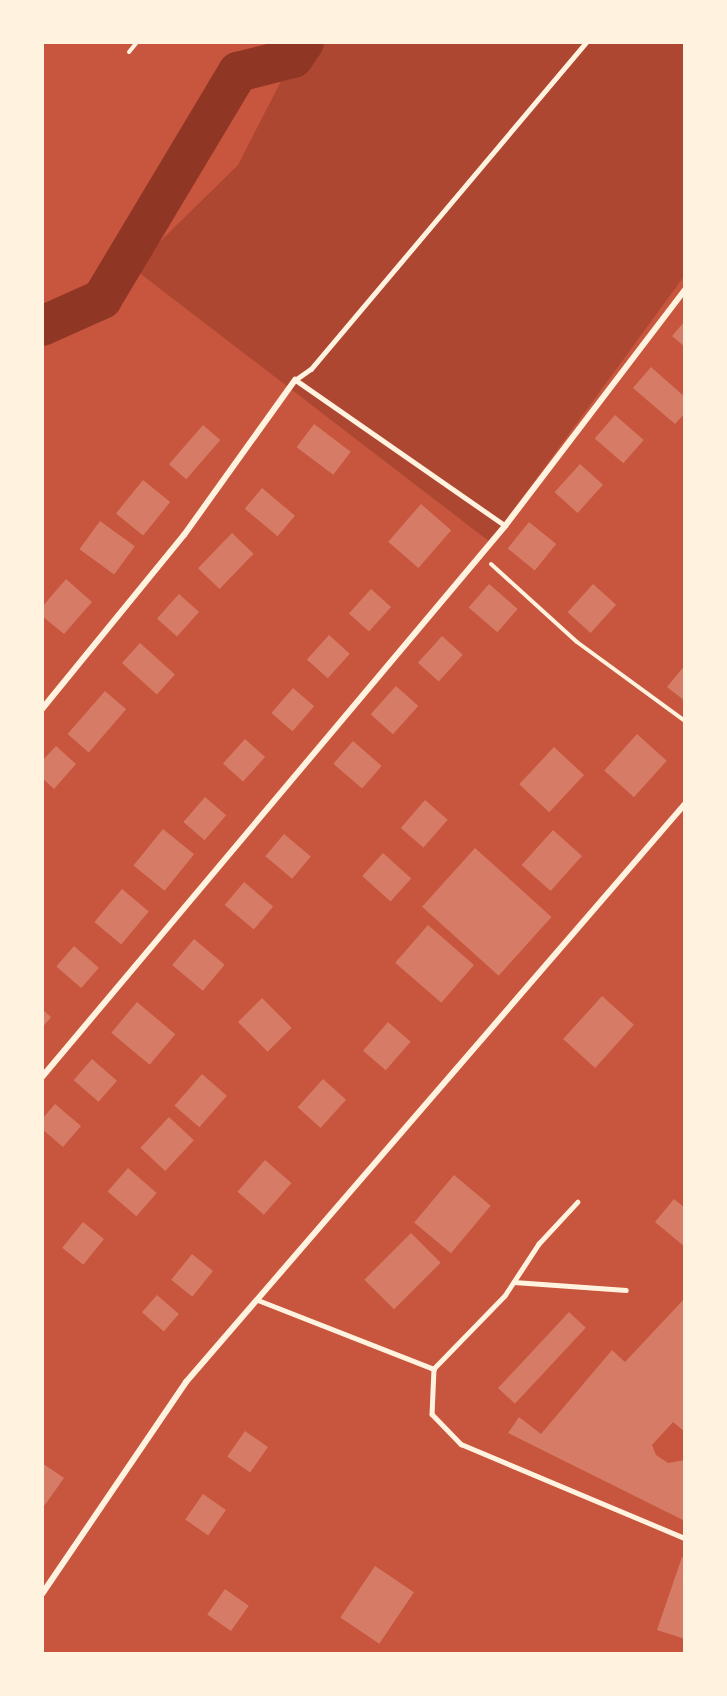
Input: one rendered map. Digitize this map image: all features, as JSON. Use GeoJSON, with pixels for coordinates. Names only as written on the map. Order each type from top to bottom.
{"type":"FeatureCollection","features":[{"type":"Feature","properties":{"kind":"street"},"geometry":{"type":"LineString","coordinates":[[42,1077],[505,526],[685,290]]}},
{"type":"Feature","properties":{"kind":"street"},"geometry":{"type":"LineString","coordinates":[[42,709],[184,535],[296,380]]}},
{"type":"Feature","properties":{"kind":"street"},"geometry":{"type":"LineString","coordinates":[[42,1594],[186,1382],[685,804]]}},
{"type":"Feature","properties":{"kind":"lane"},"geometry":{"type":"LineString","coordinates":[[505,526],[296,380],[311,369],[586,42]]}},
{"type":"Feature","properties":{"kind":"lane"},"geometry":{"type":"LineString","coordinates":[[578,1202],[514,1282],[434,1369],[432,1414],[461,1444],[685,1538]]}},
{"type":"Feature","properties":{"kind":"lane"},"geometry":{"type":"LineString","coordinates":[[514,1282],[626,1290]]}},
{"type":"Feature","properties":{"kind":"lane"},"geometry":{"type":"LineString","coordinates":[[258,1300],[434,1369]]}},
{"type":"Feature","properties":{"kind":"path"},"geometry":{"type":"LineString","coordinates":[[129,52],[137,42]]}},
{"type":"Feature","properties":{"kind":"path"},"geometry":{"type":"LineString","coordinates":[[490,542],[491,569],[577,642],[685,721]]}},
{"type":"Feature","properties":{"kind":"shaded area"},"geometry":{"type":"Polygon","coordinates":[[[301,42],[685,42],[685,275],[490,542],[133,268],[238,165],[301,42]]]}},
{"type":"Feature","properties":{"kind":"building"},"geometry":{"type":"Polygon","coordinates":[[[685,321],[685,347],[672,336],[685,321]]]}},
{"type":"Feature","properties":{"kind":"building"},"geometry":{"type":"Polygon","coordinates":[[[651,367],[685,397],[685,413],[675,424],[633,388],[651,367]]]}},
{"type":"Feature","properties":{"kind":"building"},"geometry":{"type":"Polygon","coordinates":[[[615,415],[644,440],[623,463],[595,438],[615,415]]]}},
{"type":"Feature","properties":{"kind":"building"},"geometry":{"type":"Polygon","coordinates":[[[314,424],[351,452],[333,475],[297,447],[314,424]]]}},
{"type":"Feature","properties":{"kind":"building"},"geometry":{"type":"Polygon","coordinates":[[[203,425],[220,440],[186,479],[169,464],[203,425]]]}},
{"type":"Feature","properties":{"kind":"building"},"geometry":{"type":"Polygon","coordinates":[[[580,464],[603,485],[578,513],[555,492],[580,464]]]}},
{"type":"Feature","properties":{"kind":"building"},"geometry":{"type":"Polygon","coordinates":[[[143,480],[170,502],[143,535],[116,513],[143,480]]]}},
{"type":"Feature","properties":{"kind":"building"},"geometry":{"type":"Polygon","coordinates":[[[262,488],[295,516],[278,536],[245,509],[262,488]]]}},
{"type":"Feature","properties":{"kind":"building"},"geometry":{"type":"Polygon","coordinates":[[[421,504],[451,530],[418,568],[388,542],[421,504]]]}},
{"type":"Feature","properties":{"kind":"building"},"geometry":{"type":"Polygon","coordinates":[[[100,521],[135,546],[114,575],[79,549],[100,521]]]}},
{"type":"Feature","properties":{"kind":"building"},"geometry":{"type":"Polygon","coordinates":[[[529,522],[556,544],[535,570],[508,548],[529,522]]]}},
{"type":"Feature","properties":{"kind":"building"},"geometry":{"type":"Polygon","coordinates":[[[232,533],[254,554],[220,589],[198,568],[232,533]]]}},
{"type":"Feature","properties":{"kind":"building"},"geometry":{"type":"Polygon","coordinates":[[[66,579],[92,602],[64,634],[42,616],[42,607],[66,579]]]}},
{"type":"Feature","properties":{"kind":"building"},"geometry":{"type":"Polygon","coordinates":[[[489,584],[518,609],[497,632],[469,607],[489,584]]]}},
{"type":"Feature","properties":{"kind":"building"},"geometry":{"type":"Polygon","coordinates":[[[593,584],[616,605],[591,633],[568,612],[593,584]]]}},
{"type":"Feature","properties":{"kind":"building"},"geometry":{"type":"Polygon","coordinates":[[[371,589],[391,607],[369,632],[349,614],[371,589]]]}},
{"type":"Feature","properties":{"kind":"building"},"geometry":{"type":"Polygon","coordinates":[[[179,594],[199,612],[177,637],[157,619],[179,594]]]}},
{"type":"Feature","properties":{"kind":"building"},"geometry":{"type":"Polygon","coordinates":[[[329,635],[350,654],[328,678],[307,660],[329,635]]]}},
{"type":"Feature","properties":{"kind":"building"},"geometry":{"type":"Polygon","coordinates":[[[442,636],[463,655],[439,681],[418,663],[442,636]]]}},
{"type":"Feature","properties":{"kind":"building"},"geometry":{"type":"Polygon","coordinates":[[[140,643],[175,674],[157,695],[122,663],[140,643]]]}},
{"type":"Feature","properties":{"kind":"building"},"geometry":{"type":"Polygon","coordinates":[[[685,665],[685,701],[667,687],[685,665]]]}},
{"type":"Feature","properties":{"kind":"building"},"geometry":{"type":"Polygon","coordinates":[[[396,686],[418,706],[393,734],[371,714],[396,686]]]}},
{"type":"Feature","properties":{"kind":"building"},"geometry":{"type":"Polygon","coordinates":[[[293,688],[314,706],[292,731],[271,713],[293,688]]]}},
{"type":"Feature","properties":{"kind":"building"},"geometry":{"type":"Polygon","coordinates":[[[105,691],[126,709],[89,752],[68,734],[105,691]]]}},
{"type":"Feature","properties":{"kind":"building"},"geometry":{"type":"Polygon","coordinates":[[[637,734],[667,761],[634,797],[604,770],[637,734]]]}},
{"type":"Feature","properties":{"kind":"building"},"geometry":{"type":"Polygon","coordinates":[[[245,739],[265,757],[243,782],[223,764],[245,739]]]}},
{"type":"Feature","properties":{"kind":"building"},"geometry":{"type":"Polygon","coordinates":[[[353,741],[382,766],[362,789],[333,764],[353,741]]]}},
{"type":"Feature","properties":{"kind":"building"},"geometry":{"type":"Polygon","coordinates":[[[56,746],[76,764],[54,789],[42,778],[42,761],[56,746]]]}},
{"type":"Feature","properties":{"kind":"building"},"geometry":{"type":"Polygon","coordinates":[[[554,747],[584,775],[549,812],[519,784],[554,747]]]}},
{"type":"Feature","properties":{"kind":"building"},"geometry":{"type":"Polygon","coordinates":[[[205,797],[226,815],[204,840],[183,822],[205,797]]]}},
{"type":"Feature","properties":{"kind":"building"},"geometry":{"type":"Polygon","coordinates":[[[425,800],[448,820],[423,848],[401,828],[425,800]]]}},
{"type":"Feature","properties":{"kind":"building"},"geometry":{"type":"Polygon","coordinates":[[[163,829],[194,854],[165,891],[133,866],[163,829]]]}},
{"type":"Feature","properties":{"kind":"building"},"geometry":{"type":"Polygon","coordinates":[[[553,830],[582,856],[551,891],[522,865],[553,830]]]}},
{"type":"Feature","properties":{"kind":"building"},"geometry":{"type":"Polygon","coordinates":[[[284,834],[311,856],[292,879],[265,856],[284,834]]]}},
{"type":"Feature","properties":{"kind":"building"},"geometry":{"type":"Polygon","coordinates":[[[475,848],[552,917],[499,976],[422,907],[475,848]]]}},
{"type":"Feature","properties":{"kind":"building"},"geometry":{"type":"Polygon","coordinates":[[[383,853],[411,878],[390,901],[362,876],[383,853]]]}},
{"type":"Feature","properties":{"kind":"building"},"geometry":{"type":"Polygon","coordinates":[[[244,882],[273,906],[254,929],[225,905],[244,882]]]}},
{"type":"Feature","properties":{"kind":"building"},"geometry":{"type":"Polygon","coordinates":[[[122,889],[149,911],[121,944],[94,922],[122,889]]]}},
{"type":"Feature","properties":{"kind":"building"},"geometry":{"type":"Polygon","coordinates":[[[428,925],[474,965],[441,1003],[395,963],[428,925]]]}},
{"type":"Feature","properties":{"kind":"building"},"geometry":{"type":"Polygon","coordinates":[[[194,939],[225,965],[203,991],[172,965],[194,939]]]}},
{"type":"Feature","properties":{"kind":"building"},"geometry":{"type":"Polygon","coordinates":[[[74,946],[99,968],[81,988],[56,966],[74,946]]]}},
{"type":"Feature","properties":{"kind":"building"},"geometry":{"type":"Polygon","coordinates":[[[602,996],[634,1025],[595,1068],[563,1039],[602,996]]]}},
{"type":"Feature","properties":{"kind":"building"},"geometry":{"type":"Polygon","coordinates":[[[262,998],[292,1028],[268,1052],[238,1022],[262,998]]]}},
{"type":"Feature","properties":{"kind":"building"},"geometry":{"type":"Polygon","coordinates":[[[137,1002],[175,1034],[150,1065],[111,1033],[137,1002]]]}},
{"type":"Feature","properties":{"kind":"building"},"geometry":{"type":"Polygon","coordinates":[[[42,1009],[51,1017],[42,1028],[42,1009]]]}},
{"type":"Feature","properties":{"kind":"building"},"geometry":{"type":"Polygon","coordinates":[[[388,1022],[411,1042],[386,1070],[363,1051],[388,1022]]]}},
{"type":"Feature","properties":{"kind":"building"},"geometry":{"type":"Polygon","coordinates":[[[92,1059],[117,1081],[99,1102],[74,1080],[92,1059]]]}},
{"type":"Feature","properties":{"kind":"building"},"geometry":{"type":"Polygon","coordinates":[[[202,1074],[227,1096],[199,1127],[174,1106],[202,1074]]]}},
{"type":"Feature","properties":{"kind":"building"},"geometry":{"type":"Polygon","coordinates":[[[323,1079],[346,1100],[321,1128],[298,1107],[323,1079]]]}},
{"type":"Feature","properties":{"kind":"building"},"geometry":{"type":"Polygon","coordinates":[[[55,1104],[81,1126],[63,1147],[42,1129],[42,1119],[55,1104]]]}},
{"type":"Feature","properties":{"kind":"building"},"geometry":{"type":"Polygon","coordinates":[[[169,1117],[194,1140],[165,1171],[140,1148],[169,1117]]]}},
{"type":"Feature","properties":{"kind":"building"},"geometry":{"type":"Polygon","coordinates":[[[265,1160],[291,1183],[264,1215],[237,1192],[265,1160]]]}},
{"type":"Feature","properties":{"kind":"building"},"geometry":{"type":"Polygon","coordinates":[[[128,1168],[157,1193],[136,1216],[108,1191],[128,1168]]]}},
{"type":"Feature","properties":{"kind":"building"},"geometry":{"type":"Polygon","coordinates":[[[454,1175],[491,1206],[451,1253],[414,1222],[454,1175]]]}},
{"type":"Feature","properties":{"kind":"building"},"geometry":{"type":"Polygon","coordinates":[[[674,1199],[685,1208],[685,1247],[655,1222],[674,1199]]]}},
{"type":"Feature","properties":{"kind":"building"},"geometry":{"type":"Polygon","coordinates":[[[83,1222],[104,1239],[83,1265],[62,1248],[83,1222]]]}},
{"type":"Feature","properties":{"kind":"building"},"geometry":{"type":"Polygon","coordinates":[[[411,1233],[441,1263],[394,1309],[364,1280],[411,1233]]]}},
{"type":"Feature","properties":{"kind":"building"},"geometry":{"type":"Polygon","coordinates":[[[192,1254],[213,1271],[192,1297],[171,1280],[192,1254]]]}},
{"type":"Feature","properties":{"kind":"building"},"geometry":{"type":"Polygon","coordinates":[[[157,1295],[179,1314],[164,1331],[142,1312],[157,1295]]]}},
{"type":"Feature","properties":{"kind":"building"},"geometry":{"type":"Polygon","coordinates":[[[685,1298],[685,1432],[673,1422],[652,1445],[656,1455],[668,1463],[685,1460],[685,1521],[508,1433],[519,1417],[541,1434],[612,1350],[625,1362],[685,1298]]]}},
{"type":"Feature","properties":{"kind":"building"},"geometry":{"type":"Polygon","coordinates":[[[569,1312],[586,1328],[515,1404],[498,1388],[569,1312]]]}},
{"type":"Feature","properties":{"kind":"building"},"geometry":{"type":"Polygon","coordinates":[[[245,1431],[268,1447],[250,1472],[227,1456],[245,1431]]]}},
{"type":"Feature","properties":{"kind":"building"},"geometry":{"type":"Polygon","coordinates":[[[42,1463],[64,1478],[42,1509],[42,1463]]]}},
{"type":"Feature","properties":{"kind":"building"},"geometry":{"type":"Polygon","coordinates":[[[203,1494],[226,1510],[208,1535],[185,1519],[203,1494]]]}},
{"type":"Feature","properties":{"kind":"building"},"geometry":{"type":"Polygon","coordinates":[[[682,1557],[685,1558],[685,1639],[657,1630],[682,1557]]]}},
{"type":"Feature","properties":{"kind":"building"},"geometry":{"type":"Polygon","coordinates":[[[375,1566],[414,1592],[379,1644],[340,1617],[375,1566]]]}},
{"type":"Feature","properties":{"kind":"building"},"geometry":{"type":"Polygon","coordinates":[[[225,1589],[249,1606],[231,1631],[207,1614],[225,1589]]]}},
{"type":"Feature","properties":{"kind":"waterway"},"geometry":{"type":"LineString","coordinates":[[42,326],[102,299],[238,72],[293,58],[304,42]]}}]}
